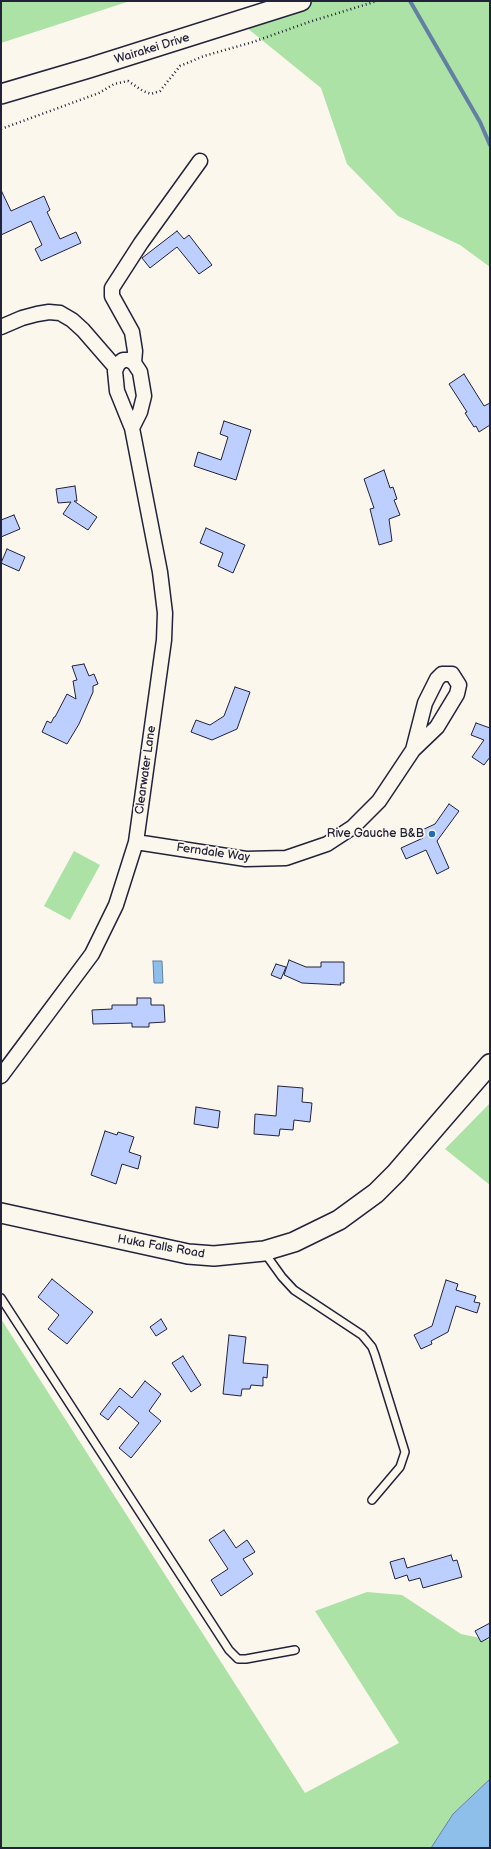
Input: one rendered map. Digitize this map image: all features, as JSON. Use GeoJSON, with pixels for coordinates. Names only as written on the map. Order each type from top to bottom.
{"type":"FeatureCollection","features":[{"type":"Feature","properties":{"kind":"street","name":"Wairakei Drive"},"geometry":{"type":"LineString","coordinates":[[1,94],[104,64],[301,1]]}},
{"type":"Feature","properties":{"kind":"street"},"geometry":{"type":"LineString","coordinates":[[132,428],[140,412],[144,396],[140,372],[134,362],[135,351],[132,332],[112,296],[112,288],[141,243],[200,161]]}},
{"type":"Feature","properties":{"kind":"street"},"geometry":{"type":"LineString","coordinates":[[1,327],[22,318],[37,314],[49,312],[60,313],[72,320],[83,330],[116,368],[123,360],[134,362]]}},
{"type":"Feature","properties":{"kind":"street","name":"Clearwater Lane"},"geometry":{"type":"LineString","coordinates":[[1,1076],[92,954],[116,905],[136,842],[164,640],[165,613],[160,572],[132,428],[117,391],[116,368]]}},
{"type":"Feature","properties":{"kind":"street","name":"Ferndale Way"},"geometry":{"type":"LineString","coordinates":[[136,842],[246,859],[286,858],[327,844],[353,827],[379,801],[413,750],[437,727],[457,694],[459,685],[452,674],[442,674],[437,679],[425,703],[413,750]]}},
{"type":"Feature","properties":{"kind":"street","name":"Huka Falls Road"},"geometry":{"type":"LineString","coordinates":[[1,1213],[188,1254],[214,1256],[264,1251],[294,1242],[340,1220],[376,1193],[396,1173],[490,1064]]}},
{"type":"Feature","properties":{"kind":"lane"},"geometry":{"type":"LineString","coordinates":[[264,1251],[287,1284],[301,1295],[362,1335],[372,1347],[376,1355],[405,1452],[400,1467],[372,1500]]}},
{"type":"Feature","properties":{"kind":"lane"},"geometry":{"type":"LineString","coordinates":[[1,1298],[228,1650],[238,1659],[246,1660],[295,1650]]}},
{"type":"Feature","properties":{"kind":"path"},"geometry":{"type":"LineString","coordinates":[[1,129],[99,93],[114,84],[128,81],[143,91],[151,94],[160,91],[180,66],[204,56],[253,42],[309,22],[377,1]]}},
{"type":"Feature","properties":{"kind":"green space"},"geometry":{"type":"Polygon","coordinates":[[[1,1],[130,1],[1,43],[1,1]]]}},
{"type":"Feature","properties":{"kind":"green space"},"geometry":{"type":"Polygon","coordinates":[[[295,1],[490,1],[490,267],[460,245],[398,216],[347,164],[321,88],[236,19],[295,1]]]}},
{"type":"Feature","properties":{"kind":"green space"},"geometry":{"type":"Polygon","coordinates":[[[74,851],[100,865],[70,920],[44,906],[74,851]]]}},
{"type":"Feature","properties":{"kind":"green space"},"geometry":{"type":"Polygon","coordinates":[[[490,1103],[490,1185],[445,1149],[490,1103]]]}},
{"type":"Feature","properties":{"kind":"green space"},"geometry":{"type":"Polygon","coordinates":[[[1,1319],[305,1793],[399,1743],[315,1611],[367,1592],[402,1595],[461,1634],[490,1640],[490,1779],[453,1814],[431,1848],[1,1848],[1,1319]]]}},
{"type":"Feature","properties":{"kind":"water"},"geometry":{"type":"Polygon","coordinates":[[[153,961],[162,961],[163,983],[154,983],[153,961]]]}},
{"type":"Feature","properties":{"kind":"water"},"geometry":{"type":"Polygon","coordinates":[[[490,1779],[490,1848],[431,1848],[453,1814],[490,1779]]]}},
{"type":"Feature","properties":{"kind":"building"},"geometry":{"type":"Polygon","coordinates":[[[1,190],[11,211],[44,196],[50,210],[47,212],[60,239],[76,232],[81,243],[41,261],[35,249],[42,245],[31,221],[1,235],[1,190]]]}},
{"type":"Feature","properties":{"kind":"building"},"geometry":{"type":"Polygon","coordinates":[[[177,231],[184,239],[189,235],[212,265],[199,274],[177,247],[150,268],[142,258],[177,231]]]}},
{"type":"Feature","properties":{"kind":"building"},"geometry":{"type":"Polygon","coordinates":[[[464,374],[484,406],[490,403],[490,425],[479,432],[465,413],[467,412],[449,384],[464,374]]]}},
{"type":"Feature","properties":{"kind":"building"},"geometry":{"type":"Polygon","coordinates":[[[224,421],[251,430],[236,480],[194,466],[198,452],[221,460],[228,437],[220,434],[224,421]]]}},
{"type":"Feature","properties":{"kind":"building"},"geometry":{"type":"Polygon","coordinates":[[[384,470],[390,488],[393,487],[397,499],[394,500],[400,515],[389,519],[392,541],[379,545],[370,509],[374,508],[364,479],[384,470]]]}},
{"type":"Feature","properties":{"kind":"building"},"geometry":{"type":"Polygon","coordinates":[[[75,486],[77,501],[74,501],[97,517],[88,530],[63,514],[71,502],[58,503],[56,489],[75,486]]]}},
{"type":"Feature","properties":{"kind":"building"},"geometry":{"type":"Polygon","coordinates":[[[14,515],[20,529],[1,537],[1,520],[14,515]]]}},
{"type":"Feature","properties":{"kind":"building"},"geometry":{"type":"Polygon","coordinates":[[[206,528],[245,545],[233,573],[218,566],[223,553],[200,543],[206,528]]]}},
{"type":"Feature","properties":{"kind":"building"},"geometry":{"type":"Polygon","coordinates":[[[7,549],[25,557],[19,571],[1,563],[7,549]]]}},
{"type":"Feature","properties":{"kind":"building"},"geometry":{"type":"Polygon","coordinates":[[[84,664],[89,676],[94,674],[98,684],[93,686],[93,692],[79,724],[67,744],[42,732],[47,721],[51,723],[55,717],[67,694],[76,699],[73,681],[77,680],[72,666],[84,664]]]}},
{"type":"Feature","properties":{"kind":"building"},"geometry":{"type":"Polygon","coordinates":[[[235,687],[250,692],[237,729],[212,740],[191,732],[196,720],[210,725],[224,716],[235,687]]]}},
{"type":"Feature","properties":{"kind":"building"},"geometry":{"type":"Polygon","coordinates":[[[476,723],[490,728],[490,757],[484,765],[472,757],[484,740],[471,735],[476,723]]]}},
{"type":"Feature","properties":{"kind":"building"},"geometry":{"type":"Polygon","coordinates":[[[449,804],[459,811],[437,841],[449,868],[437,874],[426,850],[406,859],[401,848],[423,838],[420,831],[435,824],[449,804]]]}},
{"type":"Feature","properties":{"kind":"building"},"geometry":{"type":"Polygon","coordinates":[[[289,960],[306,967],[321,967],[321,962],[344,962],[344,983],[340,983],[341,985],[302,983],[284,975],[289,960]]]}},
{"type":"Feature","properties":{"kind":"building"},"geometry":{"type":"Polygon","coordinates":[[[276,964],[286,967],[281,979],[271,975],[276,964]]]}},
{"type":"Feature","properties":{"kind":"building"},"geometry":{"type":"Polygon","coordinates":[[[137,998],[151,998],[151,1005],[164,1005],[165,1022],[149,1023],[149,1027],[132,1027],[132,1023],[93,1024],[92,1010],[112,1009],[112,1005],[137,1005],[137,998]]]}},
{"type":"Feature","properties":{"kind":"building"},"geometry":{"type":"Polygon","coordinates":[[[278,1086],[303,1088],[302,1102],[312,1103],[310,1122],[294,1120],[293,1130],[280,1129],[279,1136],[254,1134],[255,1114],[276,1116],[278,1086]]]}},
{"type":"Feature","properties":{"kind":"building"},"geometry":{"type":"Polygon","coordinates":[[[196,1107],[220,1111],[218,1128],[194,1124],[196,1107]]]}},
{"type":"Feature","properties":{"kind":"building"},"geometry":{"type":"Polygon","coordinates":[[[105,1131],[117,1135],[118,1132],[134,1137],[129,1152],[141,1156],[138,1169],[122,1164],[116,1184],[91,1175],[105,1131]]]}},
{"type":"Feature","properties":{"kind":"building"},"geometry":{"type":"Polygon","coordinates":[[[52,1279],[93,1312],[67,1344],[48,1329],[59,1315],[38,1297],[52,1279]]]}},
{"type":"Feature","properties":{"kind":"building"},"geometry":{"type":"Polygon","coordinates":[[[446,1280],[458,1284],[456,1290],[476,1296],[474,1302],[480,1303],[477,1313],[456,1306],[448,1332],[431,1341],[432,1344],[421,1349],[414,1335],[432,1326],[446,1280]]]}},
{"type":"Feature","properties":{"kind":"building"},"geometry":{"type":"Polygon","coordinates":[[[161,1319],[167,1329],[156,1336],[150,1327],[161,1319]]]}},
{"type":"Feature","properties":{"kind":"building"},"geometry":{"type":"Polygon","coordinates":[[[229,1335],[246,1337],[243,1363],[268,1365],[267,1378],[263,1377],[263,1386],[251,1385],[250,1389],[242,1389],[241,1396],[223,1394],[229,1335]]]}},
{"type":"Feature","properties":{"kind":"building"},"geometry":{"type":"Polygon","coordinates":[[[183,1356],[201,1385],[191,1392],[172,1363],[183,1356]]]}},
{"type":"Feature","properties":{"kind":"building"},"geometry":{"type":"Polygon","coordinates":[[[145,1381],[161,1394],[149,1411],[161,1421],[131,1458],[119,1448],[139,1423],[119,1406],[108,1420],[100,1414],[120,1388],[132,1398],[145,1381]]]}},
{"type":"Feature","properties":{"kind":"building"},"geometry":{"type":"Polygon","coordinates":[[[224,1530],[236,1548],[247,1540],[255,1552],[243,1559],[253,1574],[221,1596],[211,1580],[228,1569],[209,1540],[224,1530]]]}},
{"type":"Feature","properties":{"kind":"building"},"geometry":{"type":"Polygon","coordinates":[[[451,1555],[453,1561],[457,1560],[462,1577],[423,1588],[420,1578],[409,1581],[407,1575],[395,1579],[390,1562],[404,1558],[407,1568],[451,1555]]]}},
{"type":"Feature","properties":{"kind":"building"},"geometry":{"type":"Polygon","coordinates":[[[490,1623],[490,1637],[481,1642],[475,1631],[490,1623]]]}},
{"type":"Feature","properties":{"kind":"waterway"},"geometry":{"type":"LineString","coordinates":[[410,1],[480,122],[490,145]]}},
{"type":"Feature","properties":{"kind":"place","name":"Rive Gauche B&B"},"geometry":{"type":"Point","coordinates":[432,834]}}]}
